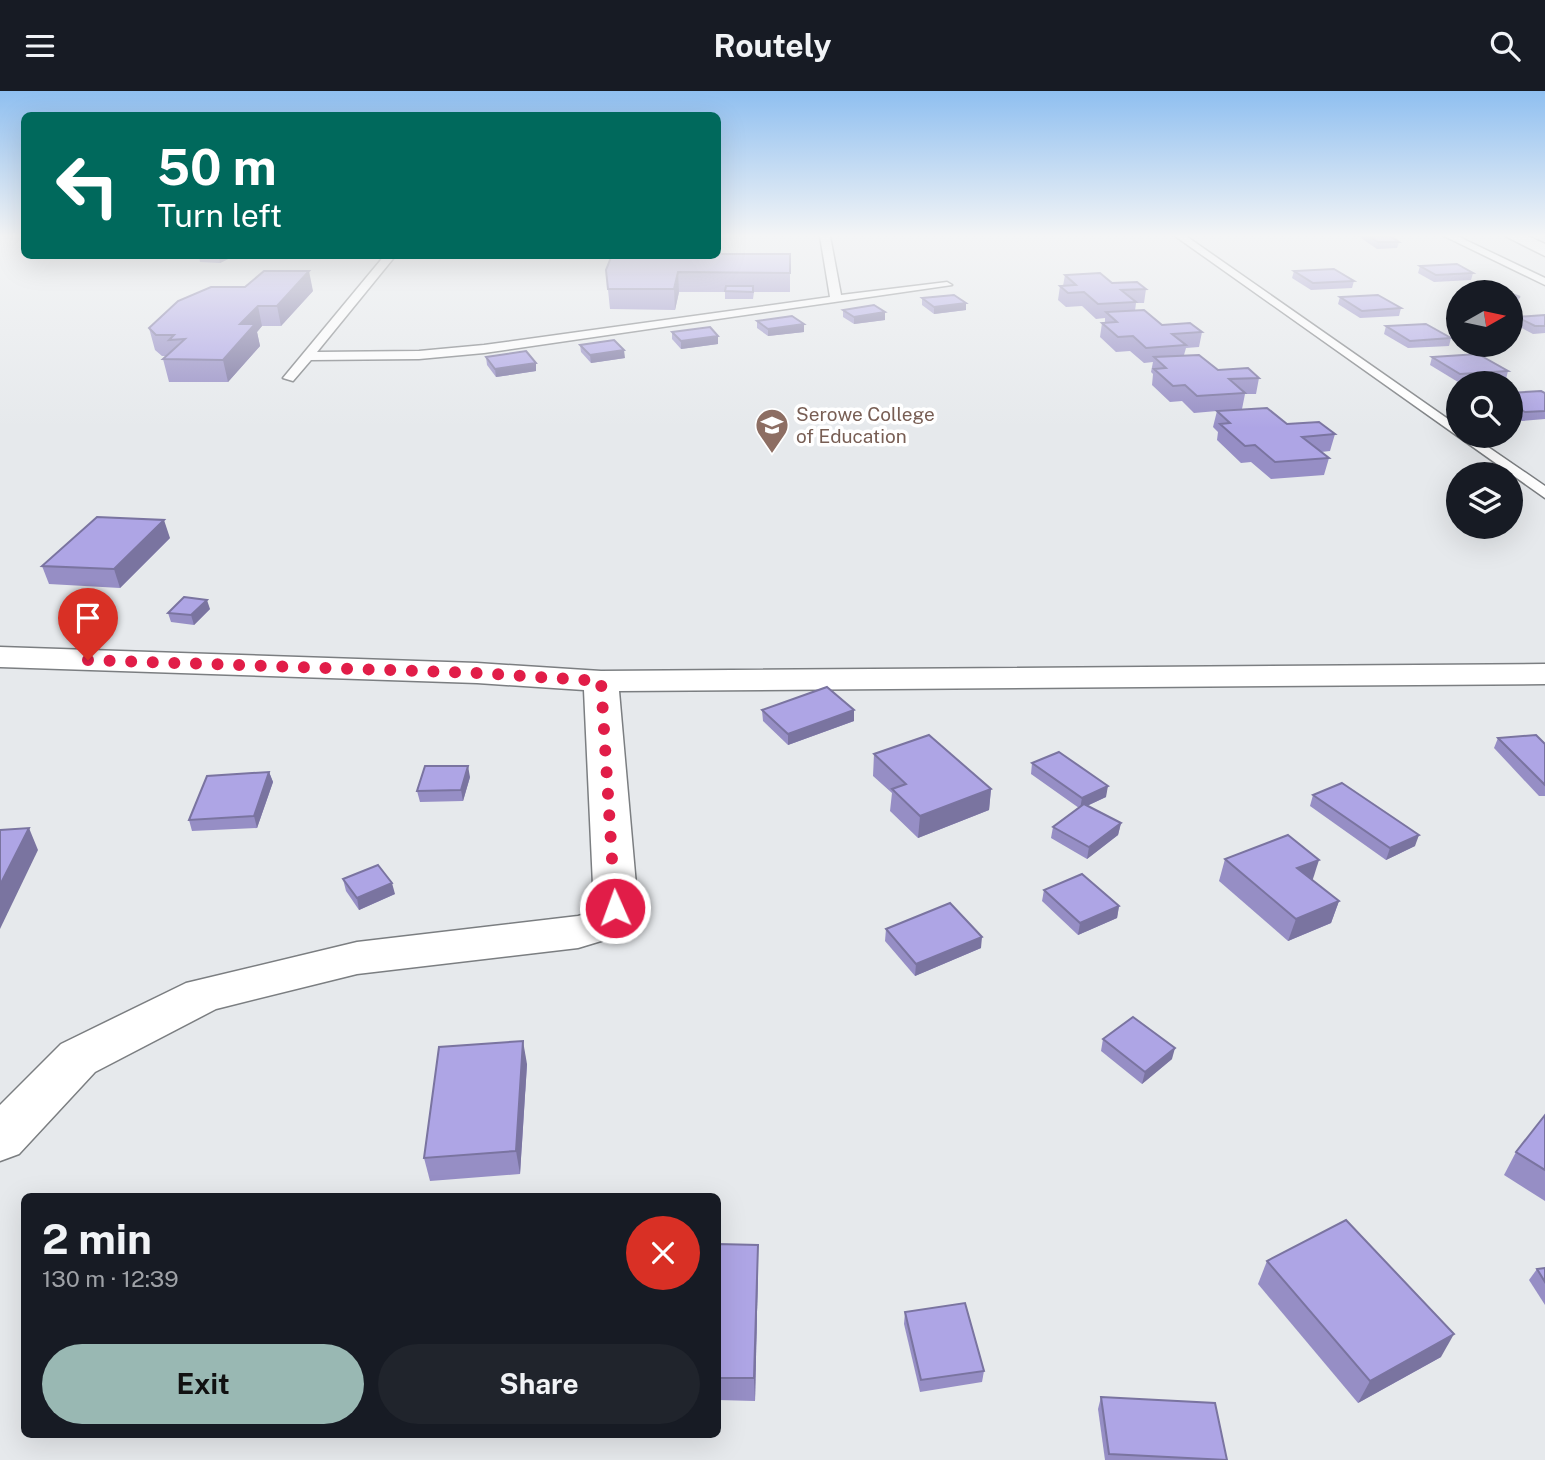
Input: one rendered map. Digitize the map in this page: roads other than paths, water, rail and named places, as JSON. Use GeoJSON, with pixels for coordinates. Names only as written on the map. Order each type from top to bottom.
{"type":"FeatureCollection","features":[{"type":"Feature","properties":{"kind":"street"},"geometry":{"type":"LineString","coordinates":[[0,657],[477,673],[601,681],[1545,674]]}},
{"type":"Feature","properties":{"kind":"street"},"geometry":{"type":"LineString","coordinates":[[0,1139],[78,1058],[204,995],[357,958],[578,932],[605,924],[615,908],[601,681]]}},
{"type":"Feature","properties":{"kind":"lane"},"geometry":{"type":"LineString","coordinates":[[289,378],[354,300]]}},
{"type":"Feature","properties":{"kind":"lane"},"geometry":{"type":"LineString","coordinates":[[307,356],[464,352],[830,300]]}},
{"type":"Feature","properties":{"kind":"lane"},"geometry":{"type":"LineString","coordinates":[[1271,300],[1446,424]]}},
{"type":"Feature","properties":{"kind":"lane"},"geometry":{"type":"LineString","coordinates":[[1481,448],[1545,493]]}},
{"type":"Feature","properties":{"kind":"place","name":"Serowe College of Education"},"geometry":{"type":"Point","coordinates":[772,455]}}]}
